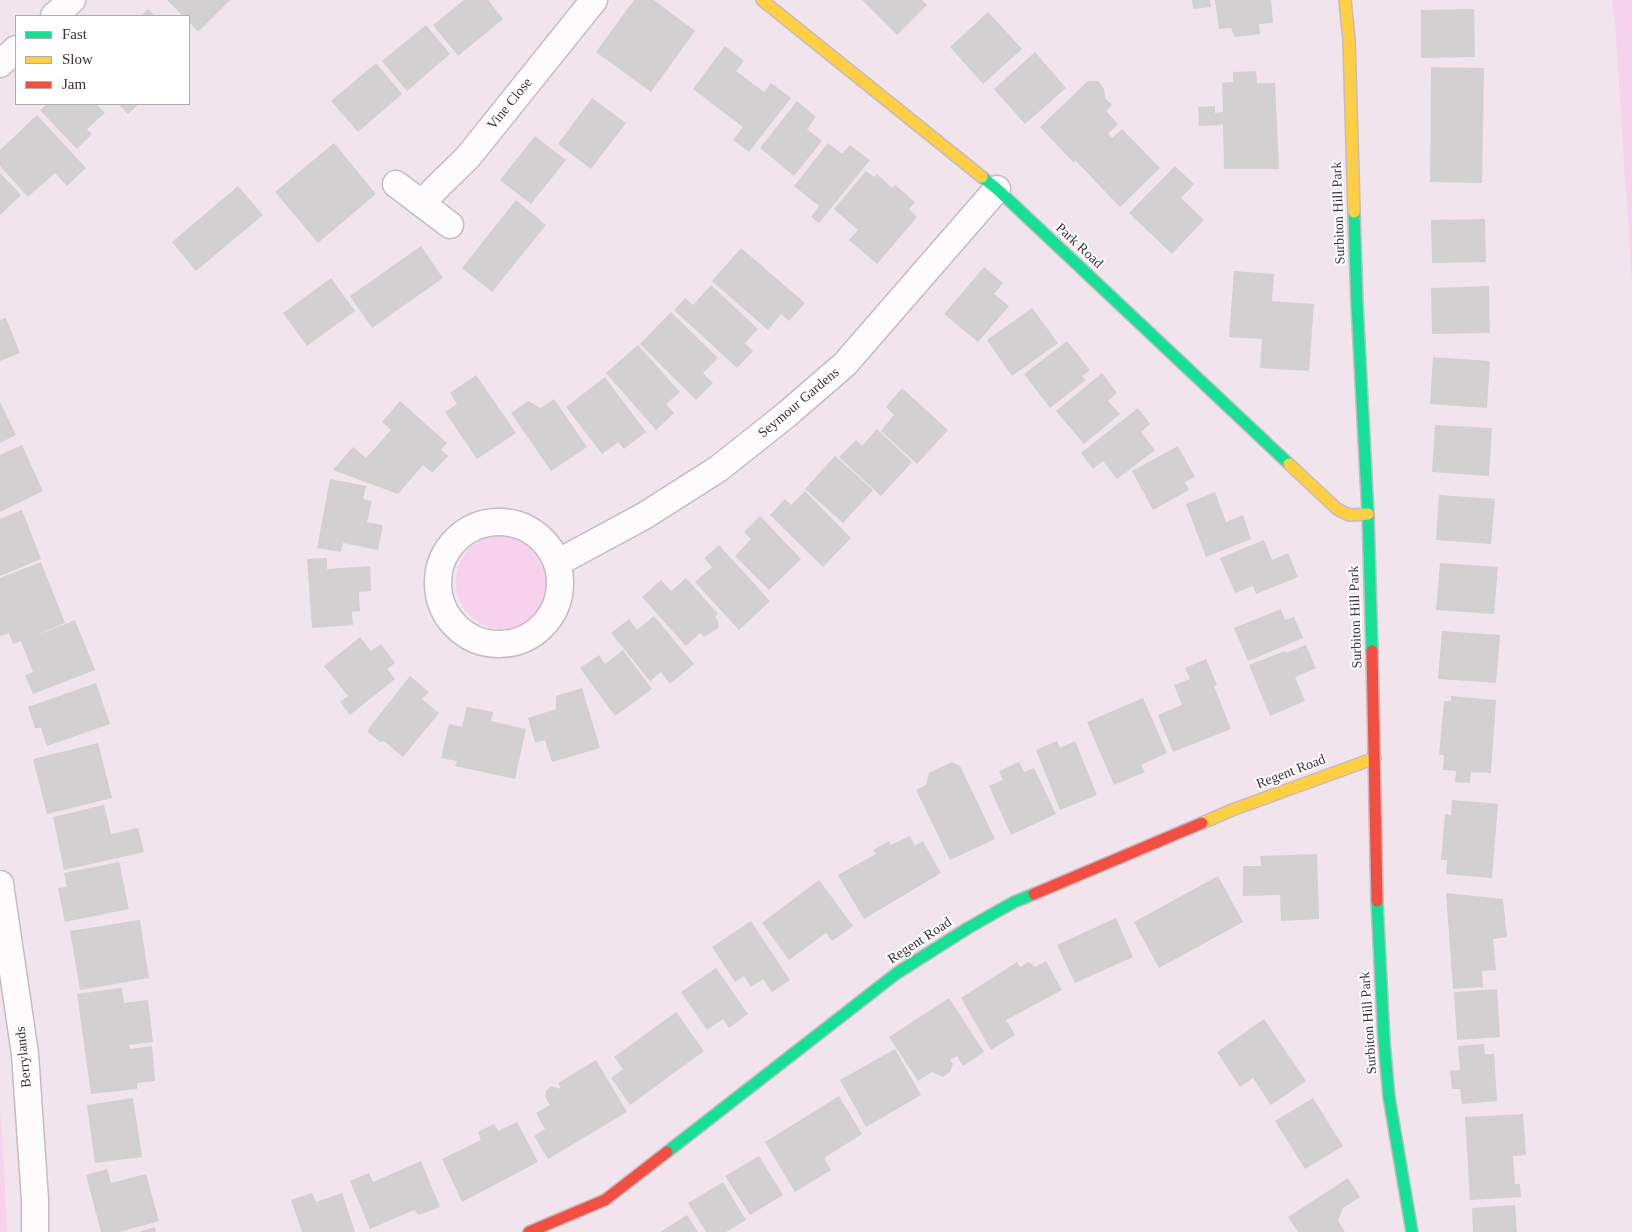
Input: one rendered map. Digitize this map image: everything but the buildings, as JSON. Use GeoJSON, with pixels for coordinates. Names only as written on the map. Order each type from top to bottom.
{"type":"FeatureCollection","features":[{"type":"Feature","properties":{"kind":"street"},"geometry":{"type":"LineString","coordinates":[[55,15],[72,0]]}},
{"type":"Feature","properties":{"kind":"street","name":"Vine Close"},"geometry":{"type":"LineString","coordinates":[[421,203],[468,157],[594,0]]}},
{"type":"Feature","properties":{"kind":"street","name":"Park Road"},"geometry":{"type":"LineString","coordinates":[[762,0],[997,189],[1337,508],[1349,515],[1368,514]]}},
{"type":"Feature","properties":{"kind":"street","name":"Surbiton Hill Park"},"geometry":{"type":"LineString","coordinates":[[1345,0],[1349,40],[1357,304],[1368,514],[1375,758],[1375,857],[1384,1041],[1389,1097],[1412,1232]]}},
{"type":"Feature","properties":{"kind":"street"},"geometry":{"type":"LineString","coordinates":[[0,64],[15,51]]}},
{"type":"Feature","properties":{"kind":"street"},"geometry":{"type":"LineString","coordinates":[[396,184],[450,225]]}},
{"type":"Feature","properties":{"kind":"street","name":"Seymour Gardens"},"geometry":{"type":"LineString","coordinates":[[557,563],[644,516],[718,469],[786,415],[845,364],[997,189]]}},
{"type":"Feature","properties":{"kind":"street"},"geometry":{"type":"LineString","coordinates":[[490,523],[506,523],[523,527],[537,536],[549,548],[557,563],[560,581],[558,599],[551,615],[540,629],[526,639],[508,644],[490,644],[473,639],[458,629],[447,615],[440,599],[438,583],[441,566],[448,550],[466,533],[474,528],[490,523]]}},
{"type":"Feature","properties":{"kind":"street","name":"Regent Road"},"geometry":{"type":"LineString","coordinates":[[529,1232],[604,1200],[897,973],[968,928],[1014,902],[1232,810],[1375,758]]}},
{"type":"Feature","properties":{"kind":"street","name":"Berrylands"},"geometry":{"type":"LineString","coordinates":[[0,884],[25,1054],[35,1200],[34,1232]]}},
{"type":"Feature","properties":{"kind":"shaded area"},"geometry":{"type":"Polygon","coordinates":[[[1612,0],[1632,0],[1632,285],[1615,21],[1612,0]]]}},
{"type":"Feature","properties":{"kind":"shaded area"},"geometry":{"type":"Polygon","coordinates":[[[503,535],[521,539],[536,549],[546,564],[550,582],[546,600],[536,615],[521,625],[503,629],[485,625],[470,615],[460,600],[456,582],[460,564],[470,549],[485,539],[503,535]]]}},
{"type":"Feature","properties":{"kind":"shaded area"},"geometry":{"type":"Polygon","coordinates":[[[0,1106],[4,1165],[7,1232],[0,1232],[0,1106]]]}},
{"type":"Feature","properties":{"kind":"traffic: fast"},"geometry":{"type":"LineString","coordinates":[[982,177],[1289,464]]}},
{"type":"Feature","properties":{"kind":"traffic: fast"},"geometry":{"type":"LineString","coordinates":[[1354,212],[1368,514],[1372,651]]}},
{"type":"Feature","properties":{"kind":"traffic: fast"},"geometry":{"type":"LineString","coordinates":[[667,1152],[897,973],[968,928],[1014,902],[1034,894]]}},
{"type":"Feature","properties":{"kind":"traffic: fast"},"geometry":{"type":"LineString","coordinates":[[1377,901],[1384,1041],[1389,1097],[1412,1232]]}},
{"type":"Feature","properties":{"kind":"traffic: slow"},"geometry":{"type":"LineString","coordinates":[[762,0],[982,177]]}},
{"type":"Feature","properties":{"kind":"traffic: slow"},"geometry":{"type":"LineString","coordinates":[[1345,0],[1349,40],[1354,212]]}},
{"type":"Feature","properties":{"kind":"traffic: slow"},"geometry":{"type":"LineString","coordinates":[[1289,464],[1337,509],[1349,515],[1368,514]]}},
{"type":"Feature","properties":{"kind":"traffic: slow"},"geometry":{"type":"LineString","coordinates":[[1202,823],[1232,810],[1375,758]]}},
{"type":"Feature","properties":{"kind":"traffic: jam"},"geometry":{"type":"LineString","coordinates":[[1372,651],[1377,901]]}},
{"type":"Feature","properties":{"kind":"traffic: jam"},"geometry":{"type":"LineString","coordinates":[[1034,894],[1202,823]]}},
{"type":"Feature","properties":{"kind":"traffic: jam"},"geometry":{"type":"LineString","coordinates":[[529,1232],[605,1200],[667,1152]]}}]}
